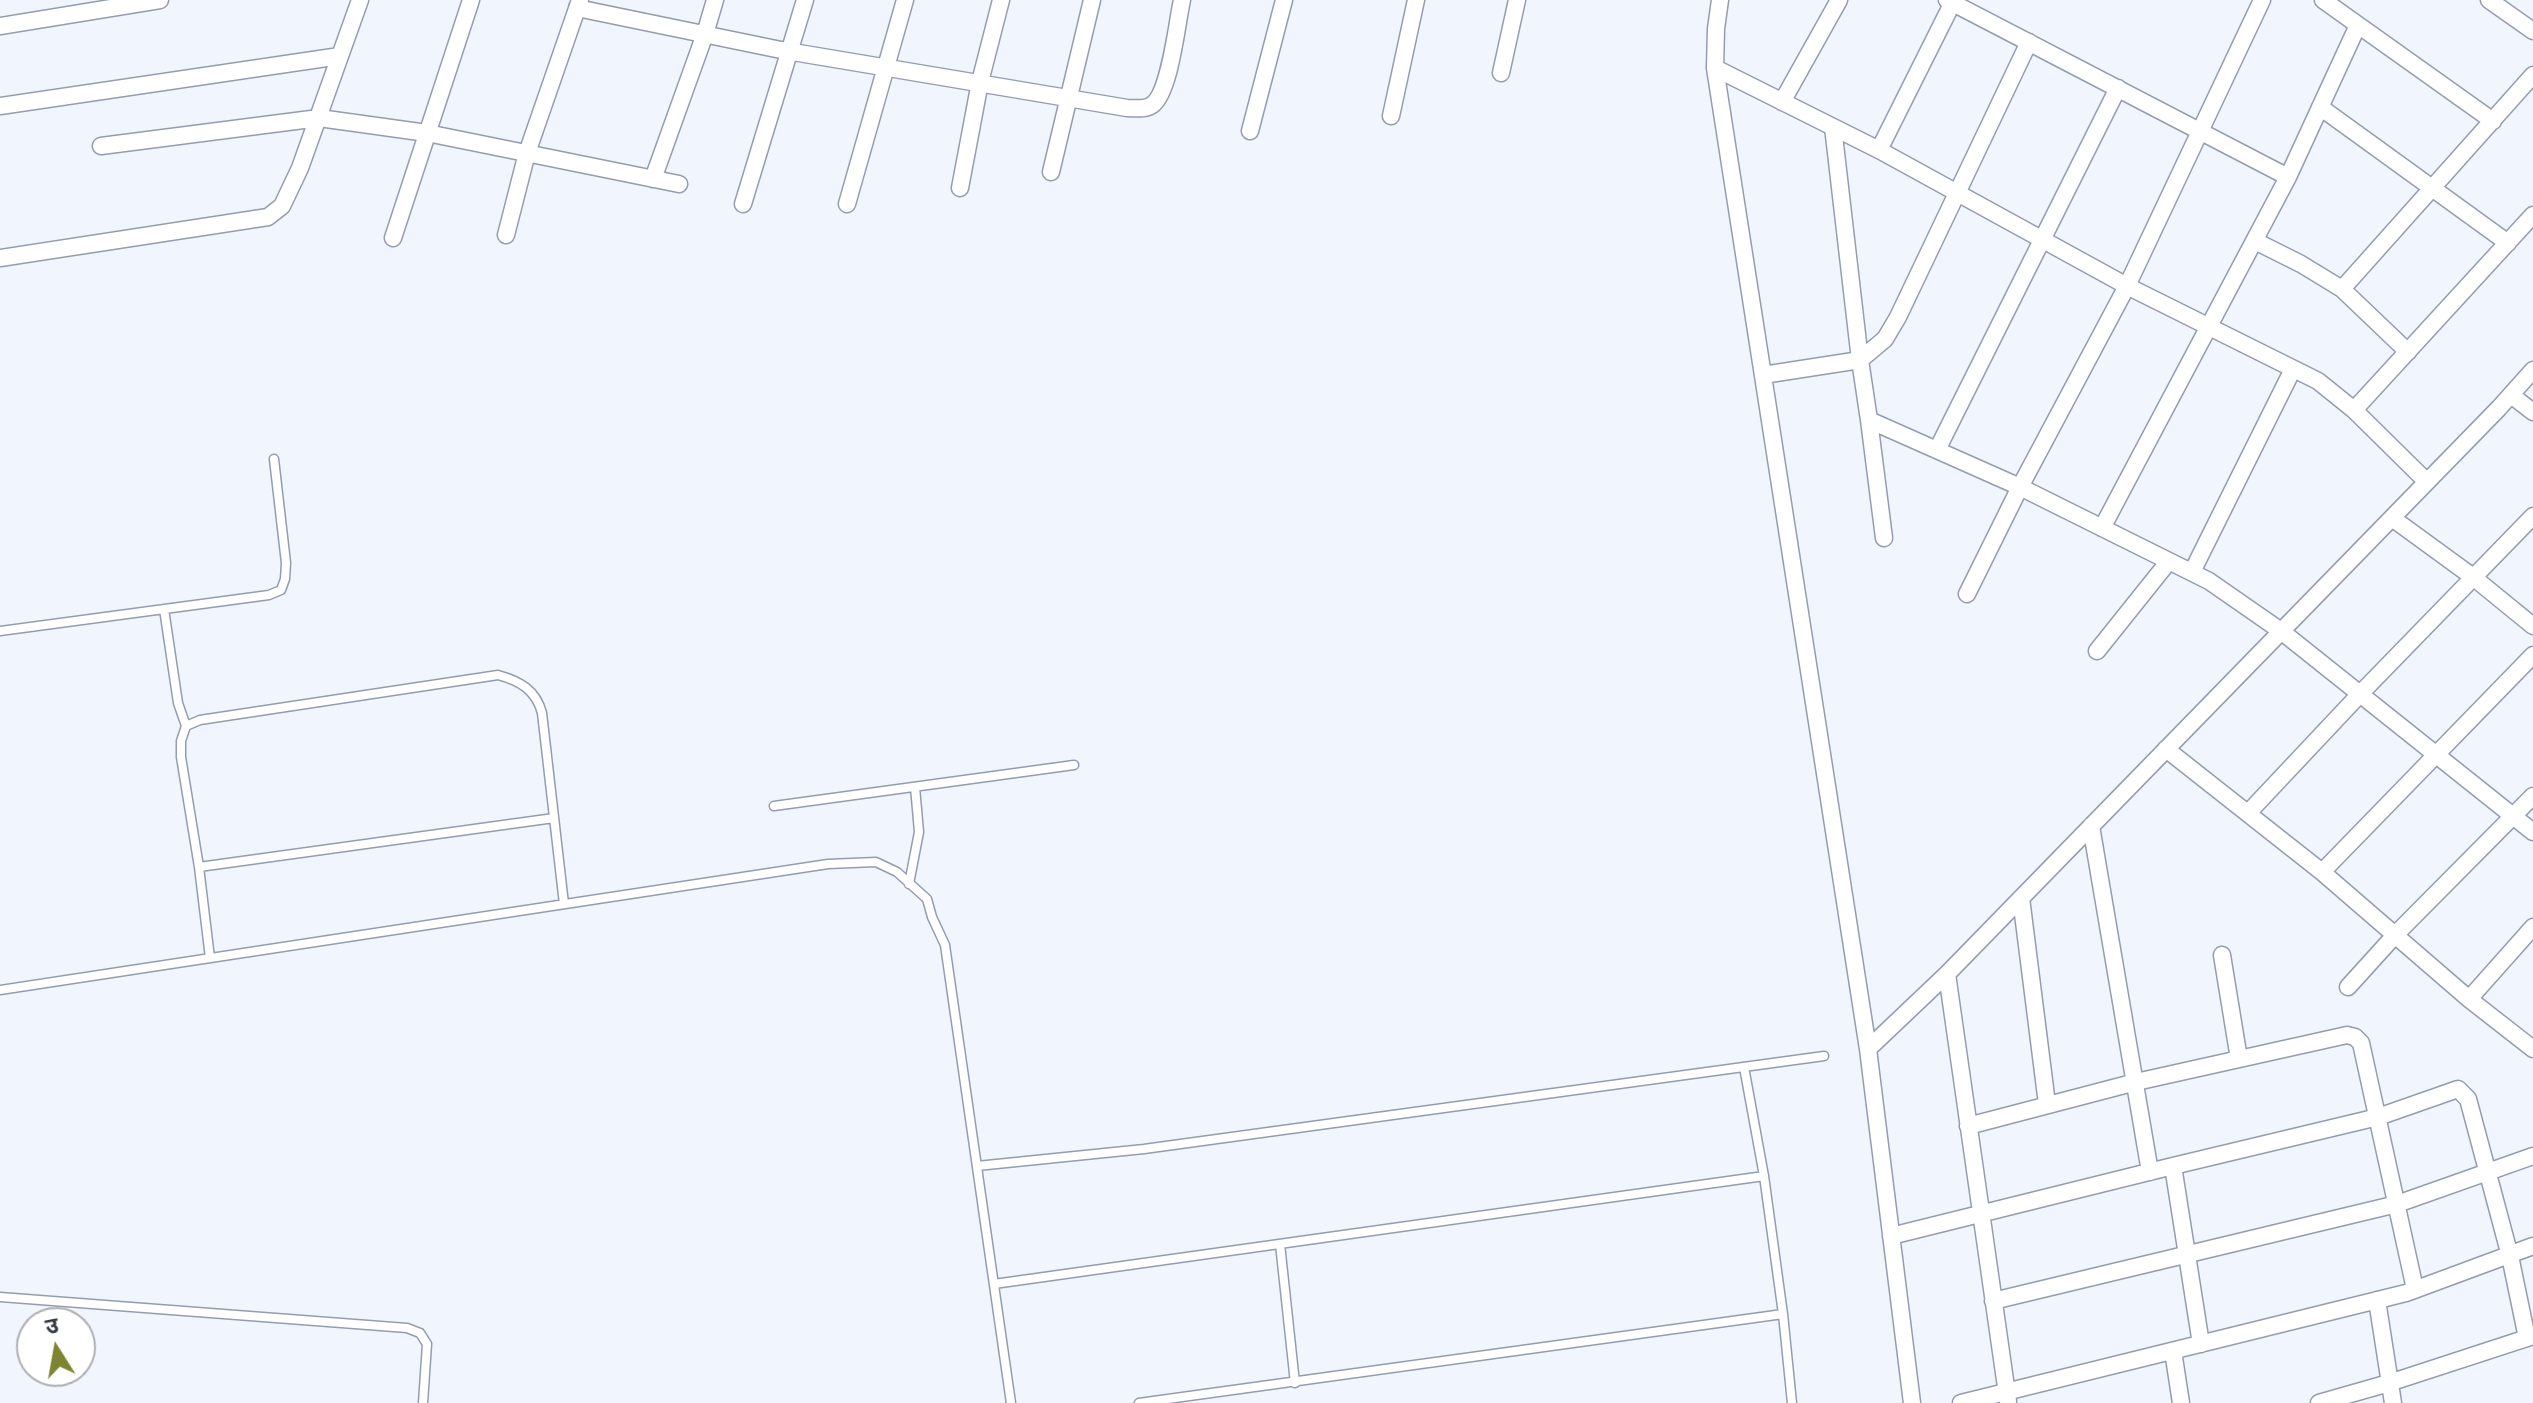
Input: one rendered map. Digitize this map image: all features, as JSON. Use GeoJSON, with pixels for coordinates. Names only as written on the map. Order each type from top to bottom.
{"type":"FeatureCollection","features":[{"type":"Feature","properties":{"kind":"street"},"geometry":{"type":"LineString","coordinates":[[0,26],[160,0]]}},
{"type":"Feature","properties":{"kind":"street"},"geometry":{"type":"LineString","coordinates":[[0,258],[268,217],[282,206],[300,168],[360,0]]}},
{"type":"Feature","properties":{"kind":"street"},"geometry":{"type":"LineString","coordinates":[[393,238],[471,0]]}},
{"type":"Feature","properties":{"kind":"street"},"geometry":{"type":"LineString","coordinates":[[653,179],[715,0]]}},
{"type":"Feature","properties":{"kind":"street"},"geometry":{"type":"LineString","coordinates":[[743,204],[805,0]]}},
{"type":"Feature","properties":{"kind":"street"},"geometry":{"type":"LineString","coordinates":[[847,204],[905,0]]}},
{"type":"Feature","properties":{"kind":"street"},"geometry":{"type":"LineString","coordinates":[[960,188],[980,82],[1001,0]]}},
{"type":"Feature","properties":{"kind":"street"},"geometry":{"type":"LineString","coordinates":[[1051,172],[1092,0]]}},
{"type":"Feature","properties":{"kind":"street"},"geometry":{"type":"LineString","coordinates":[[506,235],[527,153],[578,4],[788,51],[1143,109],[1152,105],[1163,89],[1182,0]]}},
{"type":"Feature","properties":{"kind":"street"},"geometry":{"type":"LineString","coordinates":[[1250,131],[1284,0]]}},
{"type":"Feature","properties":{"kind":"street"},"geometry":{"type":"LineString","coordinates":[[1391,116],[1416,0]]}},
{"type":"Feature","properties":{"kind":"street"},"geometry":{"type":"LineString","coordinates":[[1501,73],[1517,0]]}},
{"type":"Feature","properties":{"kind":"street"},"geometry":{"type":"LineString","coordinates":[[1720,0],[1715,68],[1868,1049],[1912,1403]]}},
{"type":"Feature","properties":{"kind":"street"},"geometry":{"type":"LineString","coordinates":[[1782,102],[1839,0]]}},
{"type":"Feature","properties":{"kind":"street"},"geometry":{"type":"LineString","coordinates":[[1967,594],[2127,286],[2262,0]]}},
{"type":"Feature","properties":{"kind":"street"},"geometry":{"type":"LineString","coordinates":[[2323,0],[2493,121]]}},
{"type":"Feature","properties":{"kind":"street"},"geometry":{"type":"LineString","coordinates":[[2489,0],[2533,31]]}},
{"type":"Feature","properties":{"kind":"street"},"geometry":{"type":"LineString","coordinates":[[1879,150],[1951,1],[2288,177]]}},
{"type":"Feature","properties":{"kind":"street"},"geometry":{"type":"LineString","coordinates":[[2102,528],[2288,177],[2358,25]]}},
{"type":"Feature","properties":{"kind":"street"},"geometry":{"type":"LineString","coordinates":[[1763,375],[1860,360],[1885,339],[2029,42]]}},
{"type":"Feature","properties":{"kind":"street"},"geometry":{"type":"LineString","coordinates":[[0,106],[340,56]]}},
{"type":"Feature","properties":{"kind":"street"},"geometry":{"type":"LineString","coordinates":[[1715,68],[1879,150],[2127,286],[2318,381],[2354,410],[2427,482]]}},
{"type":"Feature","properties":{"kind":"street"},"geometry":{"type":"LineString","coordinates":[[2342,289],[2533,75]]}},
{"type":"Feature","properties":{"kind":"street"},"geometry":{"type":"LineString","coordinates":[[1937,450],[2118,88]]}},
{"type":"Feature","properties":{"kind":"street"},"geometry":{"type":"LineString","coordinates":[[2320,107],[2508,243]]}},
{"type":"Feature","properties":{"kind":"street"},"geometry":{"type":"LineString","coordinates":[[101,146],[319,118],[427,133],[679,184]]}},
{"type":"Feature","properties":{"kind":"street"},"geometry":{"type":"LineString","coordinates":[[1833,127],[1884,538]]}},
{"type":"Feature","properties":{"kind":"street"},"geometry":{"type":"LineString","coordinates":[[2354,410],[2533,215]]}},
{"type":"Feature","properties":{"kind":"street"},"geometry":{"type":"LineString","coordinates":[[2255,241],[2342,289],[2408,352]]}},
{"type":"Feature","properties":{"kind":"street"},"geometry":{"type":"LineString","coordinates":[[2192,572],[2293,369]]}},
{"type":"Feature","properties":{"kind":"street"},"geometry":{"type":"LineString","coordinates":[[1868,1049],[1947,974],[2533,370]]}},
{"type":"Feature","properties":{"kind":"street"},"geometry":{"type":"LineString","coordinates":[[2511,395],[2533,412]]}},
{"type":"Feature","properties":{"kind":"street"},"geometry":{"type":"LineString","coordinates":[[1869,420],[2020,487],[2209,581],[2281,631],[2533,832]]}},
{"type":"Feature","properties":{"kind":"street"},"geometry":{"type":"LineString","coordinates":[[2248,813],[2533,516]]}},
{"type":"Feature","properties":{"kind":"street"},"geometry":{"type":"LineString","coordinates":[[2392,518],[2473,577],[2533,626]]}},
{"type":"Feature","properties":{"kind":"street"},"geometry":{"type":"LineString","coordinates":[[2097,651],[2169,561]]}},
{"type":"Feature","properties":{"kind":"street"},"geometry":{"type":"LineString","coordinates":[[2322,872],[2533,655]]}},
{"type":"Feature","properties":{"kind":"street"},"geometry":{"type":"LineString","coordinates":[[2166,749],[2322,872],[2469,999],[2533,1049]]}},
{"type":"Feature","properties":{"kind":"street"},"geometry":{"type":"LineString","coordinates":[[2348,987],[2533,796]]}},
{"type":"Feature","properties":{"kind":"street"},"geometry":{"type":"LineString","coordinates":[[2091,826],[2150,1172]]}},
{"type":"Feature","properties":{"kind":"street"},"geometry":{"type":"LineString","coordinates":[[2021,898],[2047,1104]]}},
{"type":"Feature","properties":{"kind":"street"},"geometry":{"type":"LineString","coordinates":[[2469,999],[2533,927]]}},
{"type":"Feature","properties":{"kind":"street"},"geometry":{"type":"LineString","coordinates":[[2222,955],[2239,1059]]}},
{"type":"Feature","properties":{"kind":"street"},"geometry":{"type":"LineString","coordinates":[[1947,974],[2008,1398]]}},
{"type":"Feature","properties":{"kind":"street"},"geometry":{"type":"LineString","coordinates":[[1968,1126],[2136,1082],[2347,1035],[2355,1037],[2361,1043],[2415,1289]]}},
{"type":"Feature","properties":{"kind":"street"},"geometry":{"type":"LineString","coordinates":[[1891,1236],[2378,1117],[2458,1089],[2468,1099],[2530,1337],[2319,1403]]}},
{"type":"Feature","properties":{"kind":"street"},"geometry":{"type":"LineString","coordinates":[[1993,1301],[2397,1204],[2533,1156]]}},
{"type":"Feature","properties":{"kind":"street"},"geometry":{"type":"LineString","coordinates":[[2173,1166],[2201,1344]]}},
{"type":"Feature","properties":{"kind":"street"},"geometry":{"type":"LineString","coordinates":[[1961,1403],[2008,1398],[2173,1351],[2377,1300],[2533,1246]]}},
{"type":"Feature","properties":{"kind":"street"},"geometry":{"type":"LineString","coordinates":[[2377,1300],[2393,1403]]}},
{"type":"Feature","properties":{"kind":"street"},"geometry":{"type":"LineString","coordinates":[[2173,1351],[2181,1403]]}},
{"type":"Feature","properties":{"kind":"lane"},"geometry":{"type":"LineString","coordinates":[[0,631],[269,595],[281,590],[286,563],[274,459]]}},
{"type":"Feature","properties":{"kind":"lane"},"geometry":{"type":"LineString","coordinates":[[164,609],[178,703],[186,726],[181,741],[181,757],[210,958]]}},
{"type":"Feature","properties":{"kind":"lane"},"geometry":{"type":"LineString","coordinates":[[186,726],[200,720],[498,675],[515,679],[537,696],[542,713],[564,904]]}},
{"type":"Feature","properties":{"kind":"lane"},"geometry":{"type":"LineString","coordinates":[[774,806],[1074,765]]}},
{"type":"Feature","properties":{"kind":"lane"},"geometry":{"type":"LineString","coordinates":[[909,884],[919,832],[915,787]]}},
{"type":"Feature","properties":{"kind":"lane"},"geometry":{"type":"LineString","coordinates":[[199,867],[554,818]]}},
{"type":"Feature","properties":{"kind":"lane"},"geometry":{"type":"LineString","coordinates":[[0,990],[828,864],[876,862],[897,872],[927,899],[945,945],[1011,1403]]}},
{"type":"Feature","properties":{"kind":"lane"},"geometry":{"type":"LineString","coordinates":[[977,1166],[1160,1147],[1824,1056]]}},
{"type":"Feature","properties":{"kind":"lane"},"geometry":{"type":"LineString","coordinates":[[1744,1067],[1764,1176],[1792,1403]]}},
{"type":"Feature","properties":{"kind":"lane"},"geometry":{"type":"LineString","coordinates":[[994,1284],[1764,1176]]}},
{"type":"Feature","properties":{"kind":"lane"},"geometry":{"type":"LineString","coordinates":[[1280,1244],[1295,1383]]}},
{"type":"Feature","properties":{"kind":"lane"},"geometry":{"type":"LineString","coordinates":[[0,1297],[407,1328],[420,1333],[427,1344],[423,1403]]}},
{"type":"Feature","properties":{"kind":"lane"},"geometry":{"type":"LineString","coordinates":[[1139,1403],[1783,1314]]}}]}
